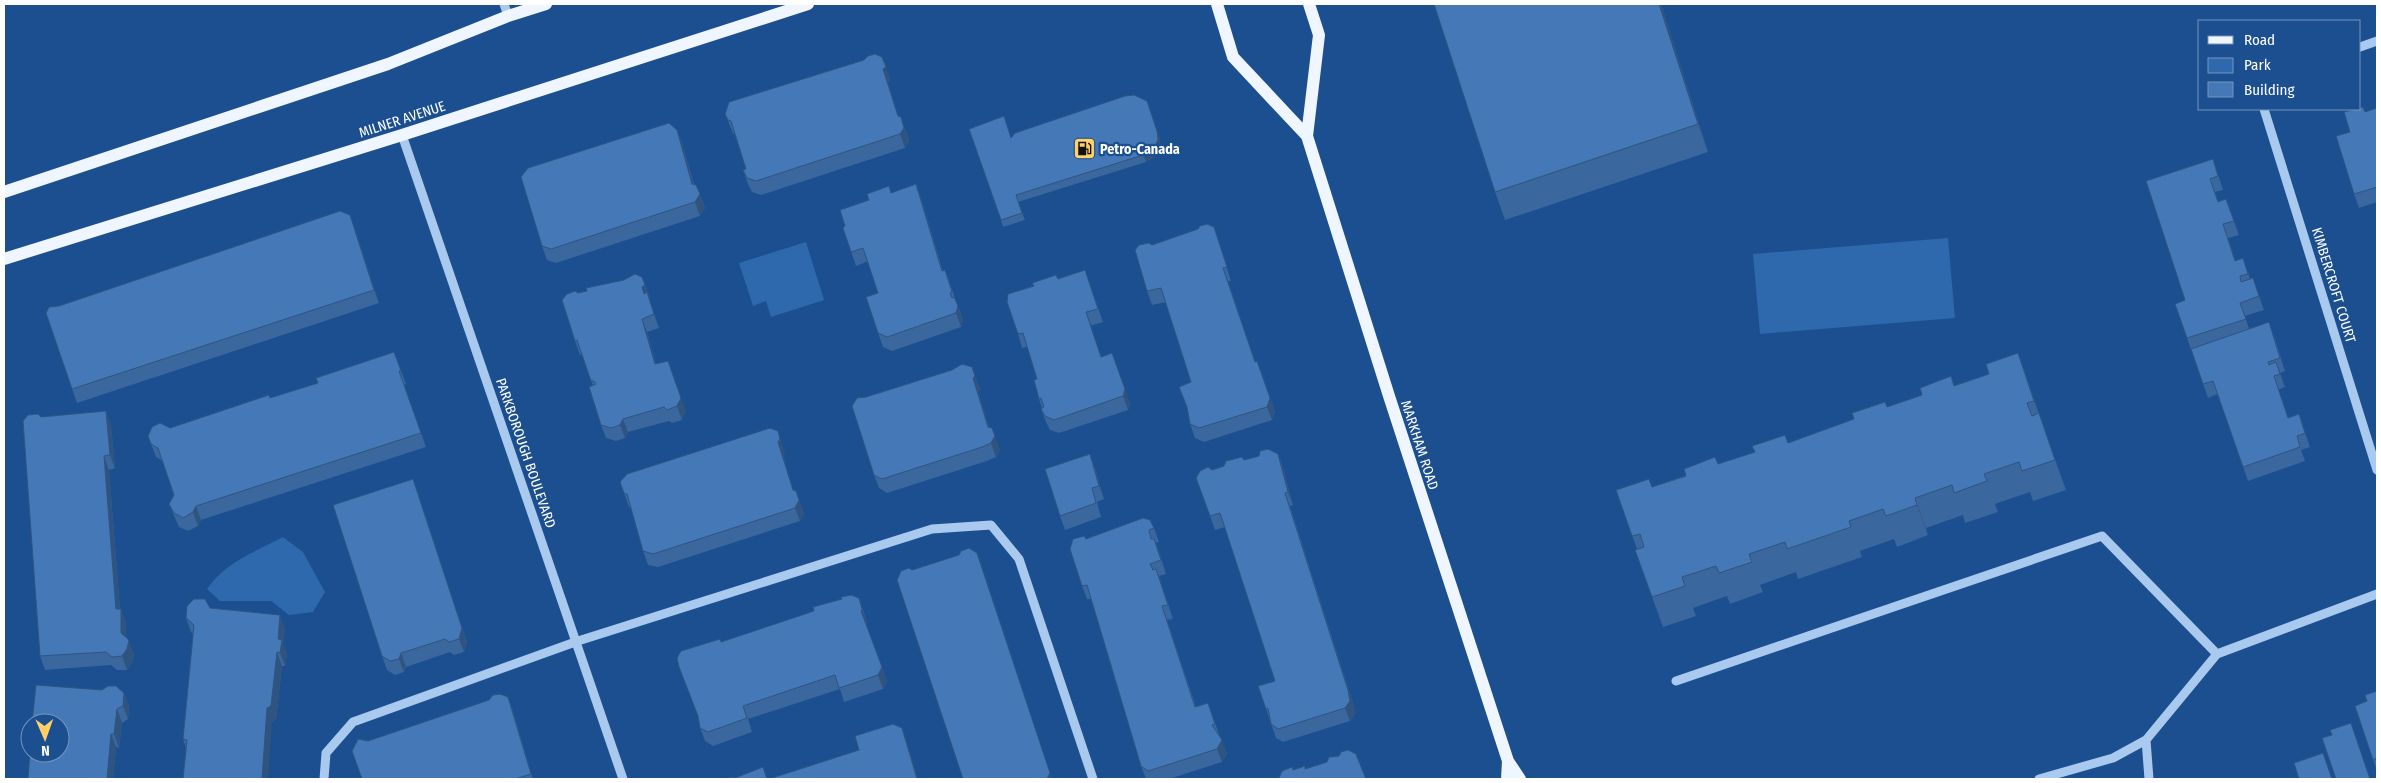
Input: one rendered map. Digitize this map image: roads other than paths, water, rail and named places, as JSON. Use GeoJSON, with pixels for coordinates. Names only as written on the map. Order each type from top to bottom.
{"type":"FeatureCollection","features":[{"type":"Feature","properties":{"kind":"main road"},"geometry":{"type":"LineString","coordinates":[[4,192],[388,64],[506,10],[546,4]]}},
{"type":"Feature","properties":{"kind":"main road","name":"MILNER AVENUE"},"geometry":{"type":"LineString","coordinates":[[4,259],[402,135],[808,4]]}},
{"type":"Feature","properties":{"kind":"main road","name":"MARKHAM ROAD"},"geometry":{"type":"LineString","coordinates":[[1217,4],[1233,57],[1307,136]]}},
{"type":"Feature","properties":{"kind":"main road","name":"MARKHAM ROAD"},"geometry":{"type":"LineString","coordinates":[[1309,4],[1319,34],[1307,136],[1389,396],[1508,761],[1520,779]]}},
{"type":"Feature","properties":{"kind":"main road","name":"MARKHAM ROAD"},"geometry":{"type":"LineString","coordinates":[[1507,779],[1508,761]]}},
{"type":"Feature","properties":{"kind":"street"},"geometry":{"type":"LineString","coordinates":[[2361,47],[2377,42]]}},
{"type":"Feature","properties":{"kind":"street","name":"KIMBERCROFT COURT"},"geometry":{"type":"LineString","coordinates":[[2264,110],[2377,470]]}},
{"type":"Feature","properties":{"kind":"street","name":"PARKBOROUGH BOULEVARD"},"geometry":{"type":"LineString","coordinates":[[402,135],[578,641],[623,779]]}},
{"type":"Feature","properties":{"kind":"street"},"geometry":{"type":"LineString","coordinates":[[324,779],[326,753],[353,722],[578,641],[932,529],[991,525],[1019,559],[1093,779]]}},
{"type":"Feature","properties":{"kind":"street"},"geometry":{"type":"LineString","coordinates":[[1676,681],[2102,536],[2217,654]]}},
{"type":"Feature","properties":{"kind":"street"},"geometry":{"type":"LineString","coordinates":[[2039,779],[2112,758],[2146,740],[2217,654],[2377,594]]}},
{"type":"Feature","properties":{"kind":"street"},"geometry":{"type":"LineString","coordinates":[[2146,740],[2149,779]]}},
{"type":"Feature","properties":{"kind":"place","name":"Petro-Canada"},"geometry":{"type":"Point","coordinates":[1084,149]}}]}
